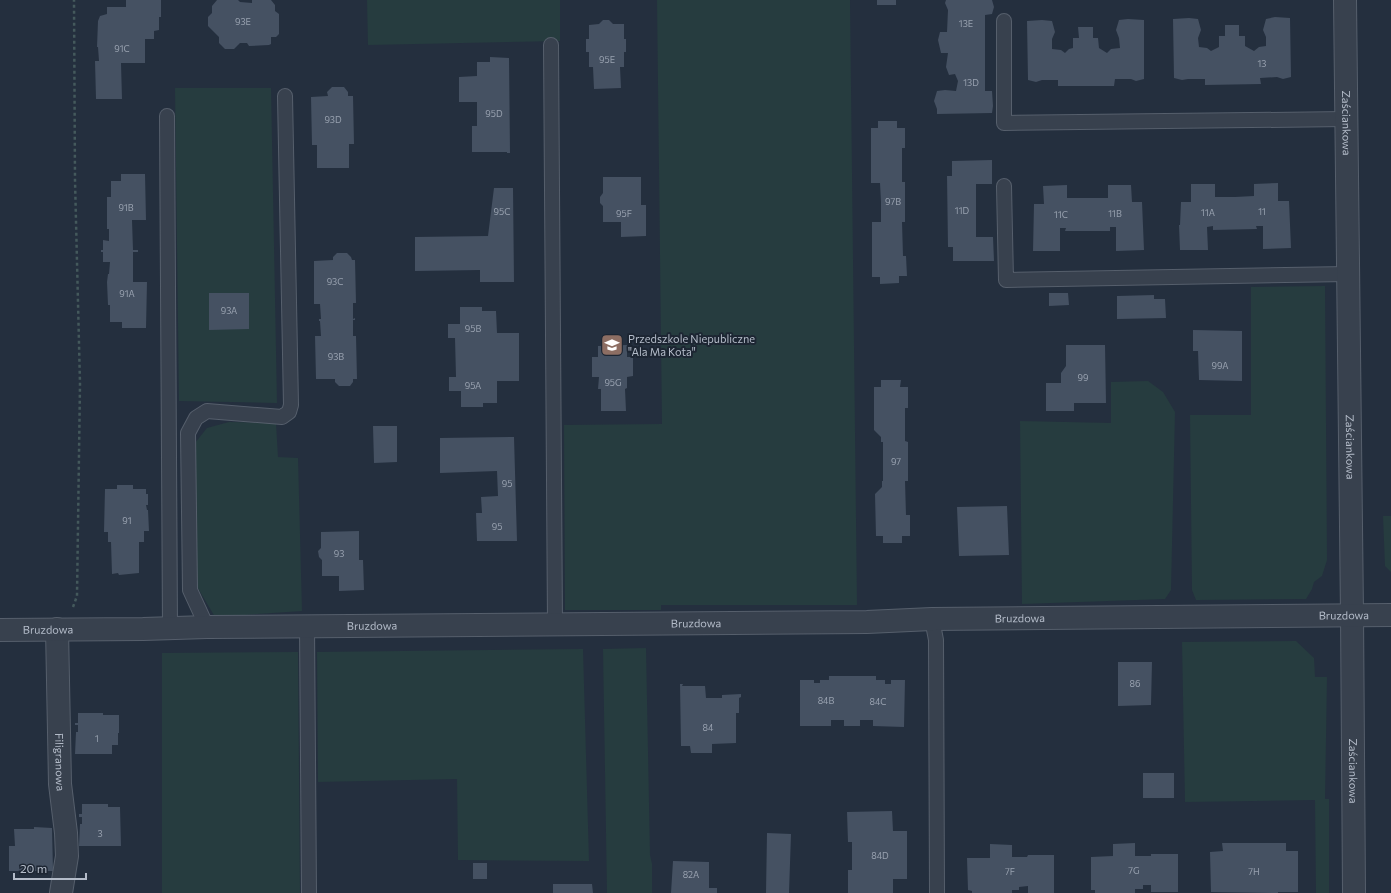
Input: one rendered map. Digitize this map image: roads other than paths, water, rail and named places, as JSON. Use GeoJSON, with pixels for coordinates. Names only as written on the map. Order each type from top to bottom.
{"type":"FeatureCollection","features":[{"type":"Feature","properties":{"kind":"street","name":"Zaściankowa"},"geometry":{"type":"LineString","coordinates":[[1345,0],[1354,893]]}},
{"type":"Feature","properties":{"kind":"street","name":"Bruzdowa"},"geometry":{"type":"LineString","coordinates":[[0,630],[144,629],[170,627],[859,622],[932,619],[1352,614],[1391,615]]}},
{"type":"Feature","properties":{"kind":"street","name":"Filigranowa"},"geometry":{"type":"LineString","coordinates":[[61,893],[67,856],[60,784],[63,629]]}},
{"type":"Feature","properties":{"kind":"lane"},"geometry":{"type":"LineString","coordinates":[[1004,21],[1004,123],[1346,120]]}},
{"type":"Feature","properties":{"kind":"lane"},"geometry":{"type":"LineString","coordinates":[[551,45],[555,624]]}},
{"type":"Feature","properties":{"kind":"lane"},"geometry":{"type":"LineString","coordinates":[[207,627],[190,590],[188,433],[196,418],[207,411],[282,417],[289,412],[291,405],[285,96]]}},
{"type":"Feature","properties":{"kind":"lane"},"geometry":{"type":"LineString","coordinates":[[167,116],[170,627]]}},
{"type":"Feature","properties":{"kind":"lane"},"geometry":{"type":"LineString","coordinates":[[1004,186],[1006,280],[1348,274]]}},
{"type":"Feature","properties":{"kind":"lane"},"geometry":{"type":"LineString","coordinates":[[932,619],[936,640],[937,893]]}},
{"type":"Feature","properties":{"kind":"lane"},"geometry":{"type":"LineString","coordinates":[[307,626],[309,893]]}},
{"type":"Feature","properties":{"kind":"place","name":"Przedszkole Niepubliczne \"Ala Ma Kota\""},"geometry":{"type":"Point","coordinates":[612,345]}}]}
